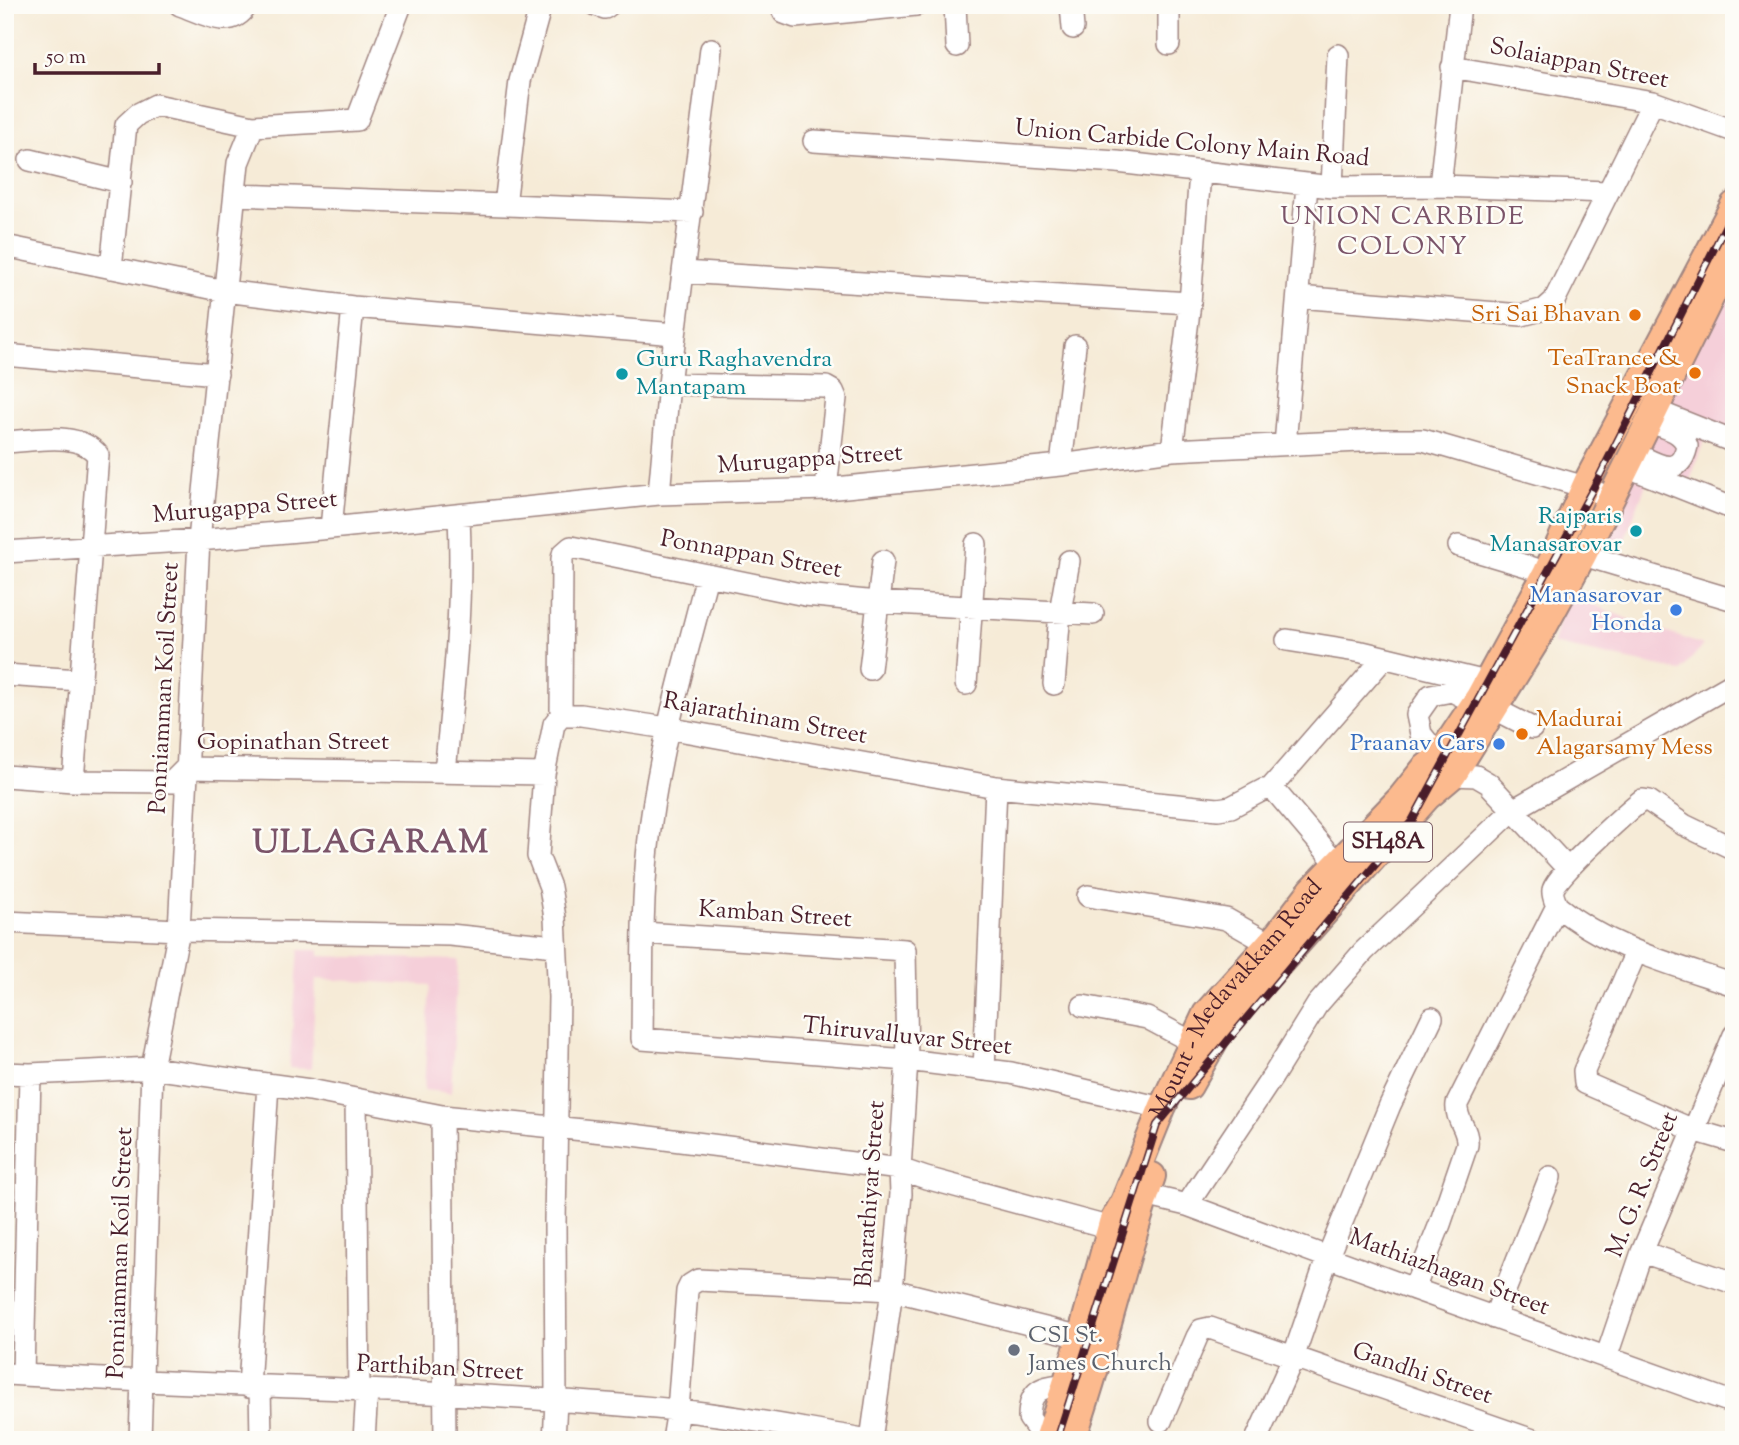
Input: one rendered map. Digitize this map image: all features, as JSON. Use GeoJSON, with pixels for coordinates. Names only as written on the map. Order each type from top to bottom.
{"type":"FeatureCollection","features":[{"type":"Feature","properties":{"kind":"main road","name":"Mount - Medavakkam Road"},"geometry":{"type":"LineString","coordinates":[[1486,698],[1585,487],[1732,213]]}},
{"type":"Feature","properties":{"kind":"main road","name":"Mount - Medavakkam Road"},"geometry":{"type":"LineString","coordinates":[[1046,1440],[1067,1385],[1111,1228],[1134,1198],[1174,1112],[1221,1028],[1427,797],[1486,698],[1583,555],[1734,250]]}},
{"type":"Feature","properties":{"kind":"main road","name":"Mount - Medavakkam Road"},"geometry":{"type":"LineString","coordinates":[[1072,1440],[1134,1198],[1162,1108],[1206,1014],[1270,944],[1312,890],[1400,799],[1424,769],[1446,766]]}},
{"type":"Feature","properties":{"kind":"street"},"geometry":{"type":"LineString","coordinates":[[180,5],[223,21],[235,18],[247,5]]}},
{"type":"Feature","properties":{"kind":"street"},"geometry":{"type":"LineString","coordinates":[[111,268],[126,125],[138,114],[156,105],[253,126],[356,120],[401,5]]}},
{"type":"Feature","properties":{"kind":"street"},"geometry":{"type":"LineString","coordinates":[[505,205],[520,81],[541,5]]}},
{"type":"Feature","properties":{"kind":"street"},"geometry":{"type":"LineString","coordinates":[[596,5],[606,8],[609,5]]}},
{"type":"Feature","properties":{"kind":"street"},"geometry":{"type":"LineString","coordinates":[[780,5],[783,13],[795,17],[916,5]]}},
{"type":"Feature","properties":{"kind":"street"},"geometry":{"type":"LineString","coordinates":[[955,5],[957,46]]}},
{"type":"Feature","properties":{"kind":"street"},"geometry":{"type":"LineString","coordinates":[[1071,5],[1073,28]]}},
{"type":"Feature","properties":{"kind":"street"},"geometry":{"type":"LineString","coordinates":[[1169,5],[1169,44]]}},
{"type":"Feature","properties":{"kind":"street"},"geometry":{"type":"LineString","coordinates":[[1440,186],[1461,5]]}},
{"type":"Feature","properties":{"kind":"street"},"geometry":{"type":"LineString","coordinates":[[659,494],[669,384],[711,49]]}},
{"type":"Feature","properties":{"kind":"street"},"geometry":{"type":"LineString","coordinates":[[1332,187],[1338,55]]}},
{"type":"Feature","properties":{"kind":"street","name":"Solaiappan Street"},"geometry":{"type":"LineString","coordinates":[[1452,68],[1653,102],[1734,131]]}},
{"type":"Feature","properties":{"kind":"street"},"geometry":{"type":"LineString","coordinates":[[1298,297],[1522,315],[1545,309],[1554,301],[1653,102]]}},
{"type":"Feature","properties":{"kind":"street","name":"Ponniamman Koil Street"},"geometry":{"type":"LineString","coordinates":[[140,1440],[144,1382],[152,1068],[179,930],[199,540],[238,163],[253,126]]}},
{"type":"Feature","properties":{"kind":"street","name":"Union Carbide Colony Main Road"},"geometry":{"type":"LineString","coordinates":[[814,141],[1117,162],[1332,187],[1440,186],[1608,192]]}},
{"type":"Feature","properties":{"kind":"street"},"geometry":{"type":"LineString","coordinates":[[30,160],[121,182]]}},
{"type":"Feature","properties":{"kind":"street"},"geometry":{"type":"LineString","coordinates":[[1172,450],[1190,303],[1200,173]]}},
{"type":"Feature","properties":{"kind":"street"},"geometry":{"type":"LineString","coordinates":[[1285,445],[1307,185]]}},
{"type":"Feature","properties":{"kind":"street"},"geometry":{"type":"LineString","coordinates":[[236,195],[692,212]]}},
{"type":"Feature","properties":{"kind":"street"},"geometry":{"type":"LineString","coordinates":[[5,246],[225,292],[353,307],[675,334]]}},
{"type":"Feature","properties":{"kind":"street"},"geometry":{"type":"LineString","coordinates":[[683,272],[1190,303]]}},
{"type":"Feature","properties":{"kind":"street"},"geometry":{"type":"LineString","coordinates":[[331,528],[353,307]]}},
{"type":"Feature","properties":{"kind":"street"},"geometry":{"type":"LineString","coordinates":[[1061,465],[1075,346]]}},
{"type":"Feature","properties":{"kind":"street"},"geometry":{"type":"LineString","coordinates":[[5,355],[216,374]]}},
{"type":"Feature","properties":{"kind":"street"},"geometry":{"type":"LineString","coordinates":[[669,384],[826,387],[833,391],[836,398],[826,489]]}},
{"type":"Feature","properties":{"kind":"street"},"geometry":{"type":"LineString","coordinates":[[1652,416],[1734,442]]}},
{"type":"Feature","properties":{"kind":"street"},"geometry":{"type":"LineString","coordinates":[[1630,460],[1667,467],[1675,466],[1683,459],[1687,446],[1683,438],[1652,416]]}},
{"type":"Feature","properties":{"kind":"street"},"geometry":{"type":"LineString","coordinates":[[5,442],[73,439],[90,445],[98,456],[73,782]]}},
{"type":"Feature","properties":{"kind":"street","name":"Murugappa Street"},"geometry":{"type":"LineString","coordinates":[[5,552],[199,540],[659,494],[826,489],[1061,465],[1172,450],[1381,440],[1423,440],[1585,487],[1610,498]]}},
{"type":"Feature","properties":{"kind":"street"},"geometry":{"type":"LineString","coordinates":[[1630,460],[1734,509]]}},
{"type":"Feature","properties":{"kind":"street"},"geometry":{"type":"LineString","coordinates":[[445,771],[458,636],[461,568],[459,516]]}},
{"type":"Feature","properties":{"kind":"street"},"geometry":{"type":"LineString","coordinates":[[967,684],[976,544]]}},
{"type":"Feature","properties":{"kind":"street"},"geometry":{"type":"LineString","coordinates":[[1459,546],[1546,574]]}},
{"type":"Feature","properties":{"kind":"street","name":"Ponnappan Street"},"geometry":{"type":"LineString","coordinates":[[561,715],[562,559],[567,549],[575,547],[805,595],[877,602],[1093,614]]}},
{"type":"Feature","properties":{"kind":"street"},"geometry":{"type":"LineString","coordinates":[[1583,555],[1734,600]]}},
{"type":"Feature","properties":{"kind":"street"},"geometry":{"type":"LineString","coordinates":[[870,669],[883,561]]}},
{"type":"Feature","properties":{"kind":"street"},"geometry":{"type":"LineString","coordinates":[[1054,684],[1060,612],[1069,561]]}},
{"type":"Feature","properties":{"kind":"street"},"geometry":{"type":"LineString","coordinates":[[643,933],[648,846],[667,728],[707,576]]}},
{"type":"Feature","properties":{"kind":"street"},"geometry":{"type":"LineString","coordinates":[[1287,640],[1384,658],[1486,698],[1532,727]]}},
{"type":"Feature","properties":{"kind":"street"},"geometry":{"type":"LineString","coordinates":[[1337,864],[1276,792],[1270,789],[1384,658]]}},
{"type":"Feature","properties":{"kind":"street"},"geometry":{"type":"LineString","coordinates":[[5,675],[79,680]]}},
{"type":"Feature","properties":{"kind":"street"},"geometry":{"type":"LineString","coordinates":[[1187,1205],[1317,1005],[1342,974],[1513,810],[1734,682]]}},
{"type":"Feature","properties":{"kind":"street"},"geometry":{"type":"LineString","coordinates":[[1486,698],[1452,691],[1431,695],[1417,715],[1421,734],[1446,766],[1488,783],[1568,869]]}},
{"type":"Feature","properties":{"kind":"street"},"geometry":{"type":"LineString","coordinates":[[554,1440],[559,997],[555,918],[550,887],[538,856],[544,774],[554,724],[561,715]]}},
{"type":"Feature","properties":{"kind":"street","name":"Rajarathinam Street"},"geometry":{"type":"LineString","coordinates":[[561,715],[581,715],[667,728],[996,787],[1218,809],[1231,807],[1262,790],[1270,789]]}},
{"type":"Feature","properties":{"kind":"street","name":"Gopinathan Street"},"geometry":{"type":"LineString","coordinates":[[5,776],[73,782],[172,782],[186,768],[544,774]]}},
{"type":"Feature","properties":{"kind":"street"},"geometry":{"type":"LineString","coordinates":[[984,1070],[996,787]]}},
{"type":"Feature","properties":{"kind":"street"},"geometry":{"type":"LineString","coordinates":[[1734,849],[1684,825],[1646,800],[1639,802],[1568,869],[1554,886],[1553,896],[1557,906],[1581,925],[1636,952],[1734,985]]}},
{"type":"Feature","properties":{"kind":"street"},"geometry":{"type":"LineString","coordinates":[[1088,896],[1226,919],[1270,944]]}},
{"type":"Feature","properties":{"kind":"street"},"geometry":{"type":"LineString","coordinates":[[1414,1289],[1467,1145],[1467,1133],[1457,1117],[1457,1104],[1557,906]]}},
{"type":"Feature","properties":{"kind":"street"},"geometry":{"type":"LineString","coordinates":[[5,922],[179,930],[450,935],[555,946]]}},
{"type":"Feature","properties":{"kind":"street","name":"Kamban Street"},"geometry":{"type":"LineString","coordinates":[[643,933],[905,950]]}},
{"type":"Feature","properties":{"kind":"street","name":"Thiruvalluvar Street"},"geometry":{"type":"LineString","coordinates":[[643,933],[642,1039],[907,1060],[1011,1073],[1162,1108]]}},
{"type":"Feature","properties":{"kind":"street","name":"Bharathiyar Street"},"geometry":{"type":"LineString","coordinates":[[870,1440],[892,1290],[901,1194],[900,1169],[907,1060],[905,950]]}},
{"type":"Feature","properties":{"kind":"street"},"geometry":{"type":"LineString","coordinates":[[1636,952],[1584,1071],[1584,1083],[1693,1130],[1734,1142]]}},
{"type":"Feature","properties":{"kind":"street"},"geometry":{"type":"LineString","coordinates":[[1083,1006],[1147,1018],[1192,1042]]}},
{"type":"Feature","properties":{"kind":"street"},"geometry":{"type":"LineString","coordinates":[[1256,1440],[1293,1358],[1328,1256],[1390,1105],[1432,1018]]}},
{"type":"Feature","properties":{"kind":"street","name":"M. G. R. Street"},"geometry":{"type":"LineString","coordinates":[[1606,1358],[1642,1252],[1734,1035]]}},
{"type":"Feature","properties":{"kind":"street"},"geometry":{"type":"LineString","coordinates":[[5,1073],[152,1068],[310,1090],[442,1116],[557,1127],[900,1169],[1111,1228]]}},
{"type":"Feature","properties":{"kind":"street"},"geometry":{"type":"LineString","coordinates":[[14,1375],[15,1271],[30,1074]]}},
{"type":"Feature","properties":{"kind":"street"},"geometry":{"type":"LineString","coordinates":[[261,1440],[255,1387],[268,1084]]}},
{"type":"Feature","properties":{"kind":"street"},"geometry":{"type":"LineString","coordinates":[[356,1099],[364,1440]]}},
{"type":"Feature","properties":{"kind":"street"},"geometry":{"type":"LineString","coordinates":[[442,1116],[445,1440]]}},
{"type":"Feature","properties":{"kind":"street"},"geometry":{"type":"LineString","coordinates":[[1494,1318],[1550,1177]]}},
{"type":"Feature","properties":{"kind":"street","name":"Mathiazhagan Street"},"geometry":{"type":"LineString","coordinates":[[1134,1198],[1187,1205],[1734,1403]]}},
{"type":"Feature","properties":{"kind":"street"},"geometry":{"type":"LineString","coordinates":[[1642,1252],[1734,1283]]}},
{"type":"Feature","properties":{"kind":"street"},"geometry":{"type":"LineString","coordinates":[[673,1440],[678,1410],[687,1291],[698,1280],[892,1290],[1081,1337]]}},
{"type":"Feature","properties":{"kind":"street","name":"Gandhi Street"},"geometry":{"type":"LineString","coordinates":[[1161,1421],[1202,1330],[1210,1328],[1533,1440]]}},
{"type":"Feature","properties":{"kind":"street","name":"Parthiban Street"},"geometry":{"type":"LineString","coordinates":[[14,1375],[444,1393],[678,1410],[870,1440]]}},
{"type":"Feature","properties":{"kind":"shaded area"},"geometry":{"type":"Polygon","coordinates":[[[1734,240],[1734,433],[1710,423],[1687,489],[1650,474],[1617,559],[1589,551],[1734,240]]]}},
{"type":"Feature","properties":{"kind":"shaded area"},"geometry":{"type":"Polygon","coordinates":[[[1570,595],[1703,645],[1681,671],[1553,644],[1559,619],[1570,595]]]}},
{"type":"Feature","properties":{"kind":"shaded area"},"geometry":{"type":"Polygon","coordinates":[[[299,950],[319,950],[319,956],[458,960],[451,1093],[424,1090],[430,985],[316,979],[311,1069],[289,1068],[299,950]]]}},
{"type":"Feature","properties":{"kind":"railway"},"geometry":{"type":"LineString","coordinates":[[1057,1440],[1157,1125],[1412,821],[1597,481],[1734,209]]}},
{"type":"Feature","properties":{"kind":"place","name":"Sri Sai Bhavan"},"geometry":{"type":"Point","coordinates":[1635,315]}},
{"type":"Feature","properties":{"kind":"place","name":"TeaTrance & Snack Boat"},"geometry":{"type":"Point","coordinates":[1695,373]}},
{"type":"Feature","properties":{"kind":"place","name":"Guru Raghavendra Mantapam"},"geometry":{"type":"Point","coordinates":[622,374]}},
{"type":"Feature","properties":{"kind":"place","name":"Rajparis Manasarovar"},"geometry":{"type":"Point","coordinates":[1636,531]}},
{"type":"Feature","properties":{"kind":"place","name":"Manasarovar Honda"},"geometry":{"type":"Point","coordinates":[1676,610]}},
{"type":"Feature","properties":{"kind":"place","name":"Madurai Alagarsamy Mess"},"geometry":{"type":"Point","coordinates":[1522,734]}},
{"type":"Feature","properties":{"kind":"place","name":"Praanav Cars"},"geometry":{"type":"Point","coordinates":[1499,744]}},
{"type":"Feature","properties":{"kind":"place","name":"CSI St. James Church"},"geometry":{"type":"Point","coordinates":[1014,1350]}},
{"type":"Feature","properties":{"kind":"district","name":"UNION CARBIDE COLONY"},"geometry":{"type":"Point","coordinates":[1403,232]}},
{"type":"Feature","properties":{"kind":"district","name":"ULLAGARAM"},"geometry":{"type":"Point","coordinates":[371,844]}}]}
